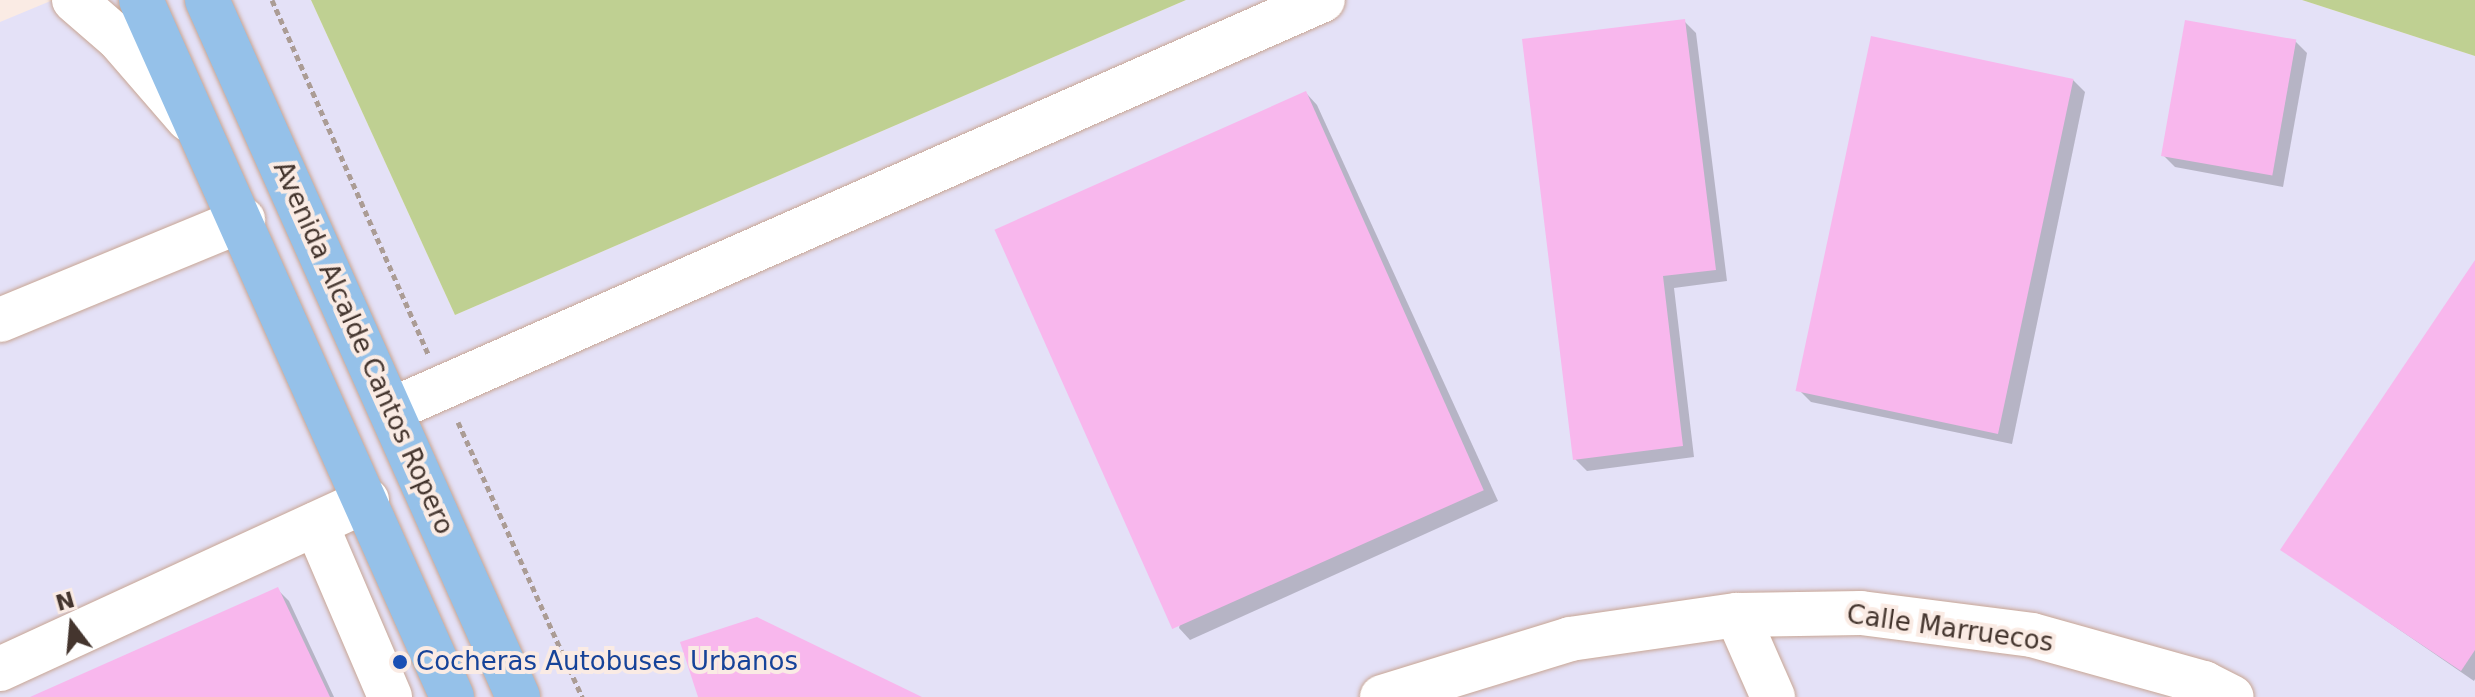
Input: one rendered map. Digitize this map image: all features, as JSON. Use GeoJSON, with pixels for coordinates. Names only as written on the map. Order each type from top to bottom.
{"type":"FeatureCollection","features":[{"type":"Feature","properties":{"kind":"main road"},"geometry":{"type":"LineString","coordinates":[[141,0],[243,220],[452,697]]}},
{"type":"Feature","properties":{"kind":"main road","name":"Avenida Alcalde Cantos Ropero"},"geometry":{"type":"LineString","coordinates":[[207,0],[518,697]]}},
{"type":"Feature","properties":{"kind":"street"},"geometry":{"type":"LineString","coordinates":[[74,0],[119,39],[206,141]]}},
{"type":"Feature","properties":{"kind":"street"},"geometry":{"type":"LineString","coordinates":[[391,410],[1323,0]]}},
{"type":"Feature","properties":{"kind":"street"},"geometry":{"type":"LineString","coordinates":[[0,320],[243,220]]}},
{"type":"Feature","properties":{"kind":"street"},"geometry":{"type":"LineString","coordinates":[[0,669],[367,500]]}},
{"type":"Feature","properties":{"kind":"street"},"geometry":{"type":"LineString","coordinates":[[316,524],[390,697]]}},
{"type":"Feature","properties":{"kind":"street","name":"Calle Marruecos"},"geometry":{"type":"LineString","coordinates":[[1382,697],[1570,639],[1737,615],[1861,613],[2032,635],[2204,683],[2232,697]]}},
{"type":"Feature","properties":{"kind":"street"},"geometry":{"type":"LineString","coordinates":[[1737,615],[1773,697]]}},
{"type":"Feature","properties":{"kind":"shaded area"},"geometry":{"type":"Polygon","coordinates":[[[53,0],[311,0],[455,315],[1186,0],[2302,0],[2475,56],[2475,697],[0,697],[0,22],[53,0]]]}},
{"type":"Feature","properties":{"kind":"green space"},"geometry":{"type":"Polygon","coordinates":[[[311,0],[1186,0],[455,315],[311,0]]]}},
{"type":"Feature","properties":{"kind":"green space"},"geometry":{"type":"Polygon","coordinates":[[[2302,0],[2475,0],[2475,56],[2302,0]]]}},
{"type":"Feature","properties":{"kind":"building"},"geometry":{"type":"Polygon","coordinates":[[[1685,19],[1716,270],[1663,276],[1683,446],[1573,460],[1522,39],[1685,19]]]}},
{"type":"Feature","properties":{"kind":"building"},"geometry":{"type":"Polygon","coordinates":[[[2185,20],[2296,40],[2272,176],[2161,156],[2185,20]]]}},
{"type":"Feature","properties":{"kind":"building"},"geometry":{"type":"Polygon","coordinates":[[[1871,36],[2073,79],[1998,434],[1796,391],[1871,36]]]}},
{"type":"Feature","properties":{"kind":"building"},"geometry":{"type":"Polygon","coordinates":[[[1306,91],[1484,490],[1172,629],[994,230],[1306,91]]]}},
{"type":"Feature","properties":{"kind":"building"},"geometry":{"type":"Polygon","coordinates":[[[2475,260],[2475,650],[2461,671],[2280,550],[2475,260]]]}},
{"type":"Feature","properties":{"kind":"building"},"geometry":{"type":"Polygon","coordinates":[[[278,587],[330,697],[30,697],[278,587]]]}},
{"type":"Feature","properties":{"kind":"building"},"geometry":{"type":"Polygon","coordinates":[[[757,617],[922,697],[698,697],[680,642],[757,617]]]}},
{"type":"Feature","properties":{"kind":"place","name":"Cocheras Autobuses Urbanos"},"geometry":{"type":"Point","coordinates":[400,662]}}]}
